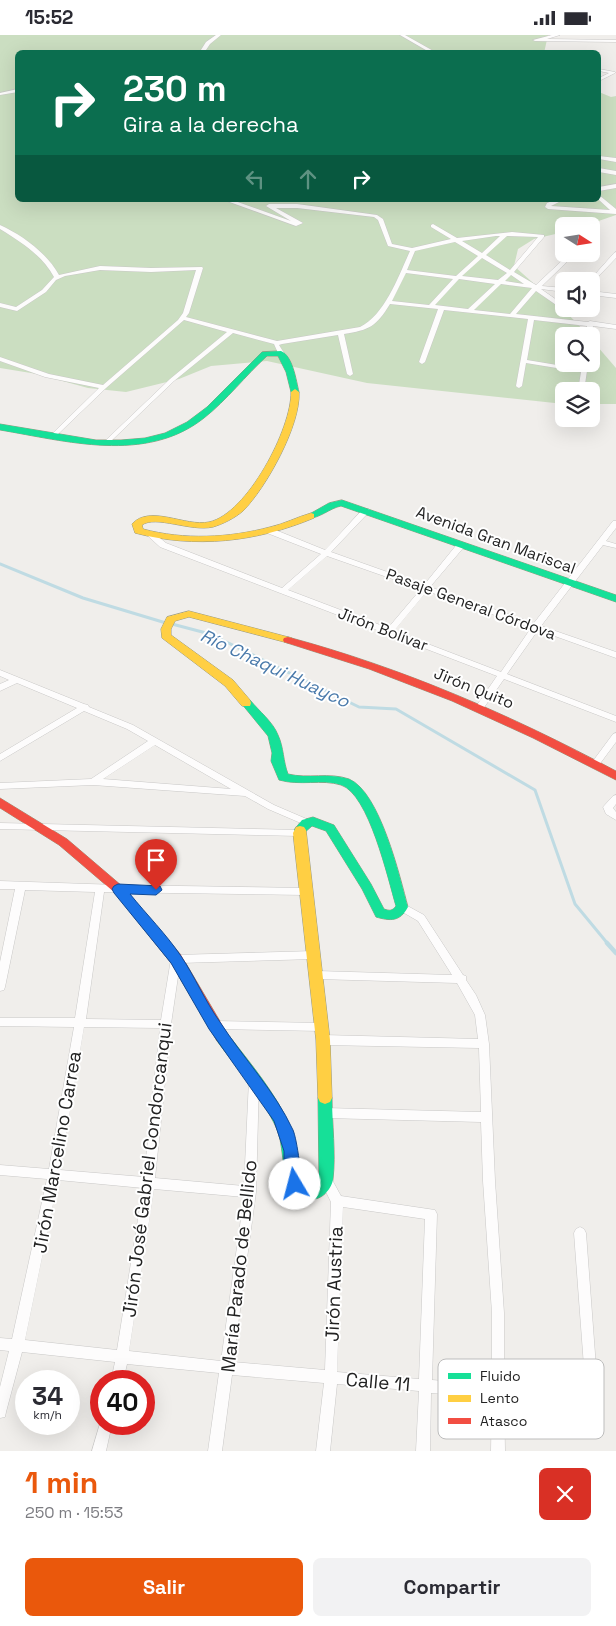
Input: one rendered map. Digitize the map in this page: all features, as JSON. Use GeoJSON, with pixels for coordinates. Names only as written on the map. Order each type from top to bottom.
{"type":"FeatureCollection","features":[{"type":"Feature","properties":{"kind":"street"},"geometry":{"type":"LineString","coordinates":[[203,50],[208,43],[219,35]]}},
{"type":"Feature","properties":{"kind":"street"},"geometry":{"type":"LineString","coordinates":[[402,35],[430,50]]}},
{"type":"Feature","properties":{"kind":"street"},"geometry":{"type":"LineString","coordinates":[[558,35],[535,39],[616,41]]}},
{"type":"Feature","properties":{"kind":"street"},"geometry":{"type":"LineString","coordinates":[[601,70],[614,72]]}},
{"type":"Feature","properties":{"kind":"street"},"geometry":{"type":"LineString","coordinates":[[601,79],[614,72]]}},
{"type":"Feature","properties":{"kind":"street"},"geometry":{"type":"LineString","coordinates":[[0,94],[15,91]]}},
{"type":"Feature","properties":{"kind":"street"},"geometry":{"type":"LineString","coordinates":[[601,158],[616,160]]}},
{"type":"Feature","properties":{"kind":"street"},"geometry":{"type":"LineString","coordinates":[[601,170],[616,173]]}},
{"type":"Feature","properties":{"kind":"street"},"geometry":{"type":"LineString","coordinates":[[601,188],[616,185]]}},
{"type":"Feature","properties":{"kind":"street"},"geometry":{"type":"LineString","coordinates":[[601,199],[616,212]]}},
{"type":"Feature","properties":{"kind":"street"},"geometry":{"type":"LineString","coordinates":[[233,202],[296,224],[300,223],[269,206],[296,206],[375,216],[380,219],[390,245],[413,250],[456,239],[522,233],[542,236],[510,273],[469,311]]}},
{"type":"Feature","properties":{"kind":"street"},"geometry":{"type":"LineString","coordinates":[[554,202],[549,204],[548,207],[616,212]]}},
{"type":"Feature","properties":{"kind":"street"},"geometry":{"type":"LineString","coordinates":[[433,226],[536,288],[555,302]]}},
{"type":"Feature","properties":{"kind":"street"},"geometry":{"type":"LineString","coordinates":[[0,227],[34,248],[41,258],[52,266],[57,277]]}},
{"type":"Feature","properties":{"kind":"street"},"geometry":{"type":"LineString","coordinates":[[430,307],[458,277],[505,235]]}},
{"type":"Feature","properties":{"kind":"street"},"geometry":{"type":"LineString","coordinates":[[0,427],[53,436],[107,441],[164,437],[190,423],[260,359],[271,352],[279,348],[340,332],[368,328],[387,302],[413,250]]}},
{"type":"Feature","properties":{"kind":"street"},"geometry":{"type":"LineString","coordinates":[[600,272],[616,254]]}},
{"type":"Feature","properties":{"kind":"street"},"geometry":{"type":"LineString","coordinates":[[512,315],[536,288],[562,263]]}},
{"type":"Feature","properties":{"kind":"street"},"geometry":{"type":"LineString","coordinates":[[0,305],[13,309],[18,308],[44,291],[57,277],[100,268],[156,270],[200,268],[183,317],[104,387],[53,436]]}},
{"type":"Feature","properties":{"kind":"street"},"geometry":{"type":"LineString","coordinates":[[403,271],[555,289]]}},
{"type":"Feature","properties":{"kind":"street"},"geometry":{"type":"LineString","coordinates":[[600,294],[616,296]]}},
{"type":"Feature","properties":{"kind":"street"},"geometry":{"type":"LineString","coordinates":[[387,302],[557,319],[616,327]]}},
{"type":"Feature","properties":{"kind":"street"},"geometry":{"type":"LineString","coordinates":[[422,362],[442,308]]}},
{"type":"Feature","properties":{"kind":"street"},"geometry":{"type":"LineString","coordinates":[[152,536],[143,534],[136,528],[140,520],[154,517],[185,524],[204,524],[224,519],[245,506],[288,429],[296,407],[290,374],[279,348],[183,317]]}},
{"type":"Feature","properties":{"kind":"street"},"geometry":{"type":"LineString","coordinates":[[519,385],[531,317]]}},
{"type":"Feature","properties":{"kind":"street"},"geometry":{"type":"LineString","coordinates":[[590,323],[590,327]]}},
{"type":"Feature","properties":{"kind":"street"},"geometry":{"type":"LineString","coordinates":[[107,441],[172,380],[231,332]]}},
{"type":"Feature","properties":{"kind":"street"},"geometry":{"type":"LineString","coordinates":[[340,332],[350,374]]}},
{"type":"Feature","properties":{"kind":"street"},"geometry":{"type":"LineString","coordinates":[[0,359],[47,376],[104,387]]}},
{"type":"Feature","properties":{"kind":"street"},"geometry":{"type":"LineString","coordinates":[[524,361],[555,364]]}},
{"type":"Feature","properties":{"kind":"street","name":"Avenida Gran Mariscal"},"geometry":{"type":"LineString","coordinates":[[152,536],[210,538],[270,531],[307,518],[338,503],[366,511],[616,599]]}},
{"type":"Feature","properties":{"kind":"street"},"geometry":{"type":"LineString","coordinates":[[283,591],[326,553],[366,511]]}},
{"type":"Feature","properties":{"kind":"street"},"geometry":{"type":"LineString","coordinates":[[480,707],[536,627],[616,523]]}},
{"type":"Feature","properties":{"kind":"street","name":"Pasaje General Córdova"},"geometry":{"type":"LineString","coordinates":[[270,531],[326,553],[616,655]]}},
{"type":"Feature","properties":{"kind":"street","name":"Jirón Bolívar"},"geometry":{"type":"LineString","coordinates":[[152,536],[163,545],[616,719]]}},
{"type":"Feature","properties":{"kind":"street"},"geometry":{"type":"LineString","coordinates":[[602,542],[616,546]]}},
{"type":"Feature","properties":{"kind":"street"},"geometry":{"type":"LineString","coordinates":[[390,631],[461,545]]}},
{"type":"Feature","properties":{"kind":"street","name":"Jirón Quito"},"geometry":{"type":"LineString","coordinates":[[402,907],[386,850],[358,787],[337,780],[292,781],[283,777],[277,761],[278,753],[273,735],[229,683],[166,636],[169,624],[189,614],[254,633],[314,645],[344,655],[480,707],[596,763],[616,776]]}},
{"type":"Feature","properties":{"kind":"street"},"geometry":{"type":"LineString","coordinates":[[0,673],[85,707],[155,741],[270,807],[306,822],[321,822],[336,835],[380,913],[390,917],[396,915],[402,907],[421,919],[427,926],[462,979],[480,1015],[484,1044],[498,1321],[497,1359]]}},
{"type":"Feature","properties":{"kind":"street"},"geometry":{"type":"LineString","coordinates":[[0,688],[16,680]]}},
{"type":"Feature","properties":{"kind":"street"},"geometry":{"type":"LineString","coordinates":[[0,758],[85,707]]}},
{"type":"Feature","properties":{"kind":"street"},"geometry":{"type":"LineString","coordinates":[[596,763],[616,736]]}},
{"type":"Feature","properties":{"kind":"street"},"geometry":{"type":"LineString","coordinates":[[93,782],[155,741]]}},
{"type":"Feature","properties":{"kind":"street"},"geometry":{"type":"LineString","coordinates":[[0,785],[93,782],[246,793]]}},
{"type":"Feature","properties":{"kind":"street"},"geometry":{"type":"LineString","coordinates":[[616,798],[608,807],[609,811],[616,817]]}},
{"type":"Feature","properties":{"kind":"street"},"geometry":{"type":"LineString","coordinates":[[0,802],[63,842],[118,889],[176,959],[214,1025],[267,1097],[287,1133],[295,1184],[300,1190],[316,1193],[326,1180],[325,1113],[322,1027],[299,833],[306,822]]}},
{"type":"Feature","properties":{"kind":"street"},"geometry":{"type":"LineString","coordinates":[[0,826],[34,825],[299,833]]}},
{"type":"Feature","properties":{"kind":"street"},"geometry":{"type":"LineString","coordinates":[[0,885],[100,889],[306,891]]}},
{"type":"Feature","properties":{"kind":"street"},"geometry":{"type":"LineString","coordinates":[[0,987],[21,885]]}},
{"type":"Feature","properties":{"kind":"street","name":"Jirón Marcelino Carrea"},"geometry":{"type":"LineString","coordinates":[[0,1412],[18,1346],[55,1175],[100,889]]}},
{"type":"Feature","properties":{"kind":"street"},"geometry":{"type":"LineString","coordinates":[[176,959],[314,955]]}},
{"type":"Feature","properties":{"kind":"street","name":"Jirón José Gabriel Condorcanqui"},"geometry":{"type":"LineString","coordinates":[[119,1370],[149,1183],[166,1024],[176,959]]}},
{"type":"Feature","properties":{"kind":"street"},"geometry":{"type":"LineString","coordinates":[[317,975],[462,979]]}},
{"type":"Feature","properties":{"kind":"street"},"geometry":{"type":"LineString","coordinates":[[0,1022],[166,1024]]}},
{"type":"Feature","properties":{"kind":"street"},"geometry":{"type":"LineString","coordinates":[[214,1025],[322,1027]]}},
{"type":"Feature","properties":{"kind":"street"},"geometry":{"type":"LineString","coordinates":[[323,1040],[484,1044]]}},
{"type":"Feature","properties":{"kind":"street","name":"María Parado de Bellido"},"geometry":{"type":"LineString","coordinates":[[215,1451],[228,1368],[250,1192],[254,1080]]}},
{"type":"Feature","properties":{"kind":"street"},"geometry":{"type":"LineString","coordinates":[[325,1113],[487,1117]]}},
{"type":"Feature","properties":{"kind":"street"},"geometry":{"type":"LineString","coordinates":[[0,1170],[250,1192]]}},
{"type":"Feature","properties":{"kind":"street","name":"Jirón Austria"},"geometry":{"type":"LineString","coordinates":[[323,1451],[331,1377],[337,1201],[326,1180]]}},
{"type":"Feature","properties":{"kind":"street"},"geometry":{"type":"LineString","coordinates":[[337,1201],[431,1214],[423,1451]]}},
{"type":"Feature","properties":{"kind":"street","name":"Calle 11"},"geometry":{"type":"LineString","coordinates":[[580,1233],[589,1359]]}},
{"type":"Feature","properties":{"kind":"street","name":"Calle 11"},"geometry":{"type":"LineString","coordinates":[[0,1344],[228,1368],[438,1387]]}},
{"type":"Feature","properties":{"kind":"street"},"geometry":{"type":"LineString","coordinates":[[100,1451],[104,1435]]}},
{"type":"Feature","properties":{"kind":"green space"},"geometry":{"type":"Polygon","coordinates":[[[0,35],[548,35],[545,50],[15,50],[15,202],[601,202],[601,93],[611,97],[616,96],[616,215],[600,220],[600,217],[555,217],[555,234],[534,239],[518,249],[514,266],[555,302],[555,317],[571,317],[580,327],[555,327],[555,372],[600,372],[600,349],[616,368],[616,404],[600,404],[600,382],[555,382],[555,403],[367,383],[267,361],[211,366],[179,379],[126,392],[88,388],[37,374],[0,368],[0,35]]]}},
{"type":"Feature","properties":{"kind":"waterway","name":"Río Chaqui Huayco"},"geometry":{"type":"LineString","coordinates":[[0,564],[83,598],[166,623]]}},
{"type":"Feature","properties":{"kind":"waterway","name":"Río Chaqui Huayco"},"geometry":{"type":"LineString","coordinates":[[172,624],[210,634],[359,707],[396,709],[535,790],[575,904],[608,944]]}},
{"type":"Feature","properties":{"kind":"waterway","name":"Río Chaqui Huayco"},"geometry":{"type":"LineString","coordinates":[[607,943],[616,953]]}},
{"type":"Feature","properties":{"kind":"traffic: fast"},"geometry":{"type":"LineString","coordinates":[[0,427],[96,442],[121,443],[145,441],[168,435],[200,417],[265,354],[281,353],[290,372],[295,392]]}},
{"type":"Feature","properties":{"kind":"traffic: fast"},"geometry":{"type":"LineString","coordinates":[[311,516],[332,505],[342,503],[616,599]]}},
{"type":"Feature","properties":{"kind":"traffic: fast"},"geometry":{"type":"LineString","coordinates":[[246,703],[273,735],[278,753],[277,761],[283,777],[299,780],[323,779],[339,781],[347,783],[357,790],[366,803],[382,839],[402,907],[398,913],[390,916],[380,913],[367,887],[330,828],[313,821],[306,823],[300,830]]}},
{"type":"Feature","properties":{"kind":"traffic: fast"},"geometry":{"type":"LineString","coordinates":[[222,1037],[264,1094],[279,1118],[289,1145],[293,1176],[300,1190],[316,1193],[326,1180],[325,1098]]}},
{"type":"Feature","properties":{"kind":"traffic: slow"},"geometry":{"type":"LineString","coordinates":[[295,392],[294,409],[286,433],[258,486],[238,510],[225,519],[211,524],[195,526],[151,518],[137,524],[138,531],[157,536],[178,539],[225,538],[272,530],[311,516]]}},
{"type":"Feature","properties":{"kind":"traffic: slow"},"geometry":{"type":"LineString","coordinates":[[246,703],[229,683],[166,636],[166,629],[171,619],[189,614],[288,640]]}},
{"type":"Feature","properties":{"kind":"traffic: slow"},"geometry":{"type":"LineString","coordinates":[[300,830],[323,1040],[325,1098]]}},
{"type":"Feature","properties":{"kind":"traffic: jam"},"geometry":{"type":"LineString","coordinates":[[288,640],[373,666],[456,698],[537,735],[616,776]]}},
{"type":"Feature","properties":{"kind":"traffic: jam"},"geometry":{"type":"LineString","coordinates":[[0,802],[63,842],[118,889],[176,959],[222,1037]]}},
{"type":"Feature","properties":{"kind":"route"},"geometry":{"type":"LineString","coordinates":[[156,890],[118,889],[176,959],[214,1025],[267,1097],[279,1117],[287,1133],[291,1151],[291,1169],[295,1184]]}}]}
